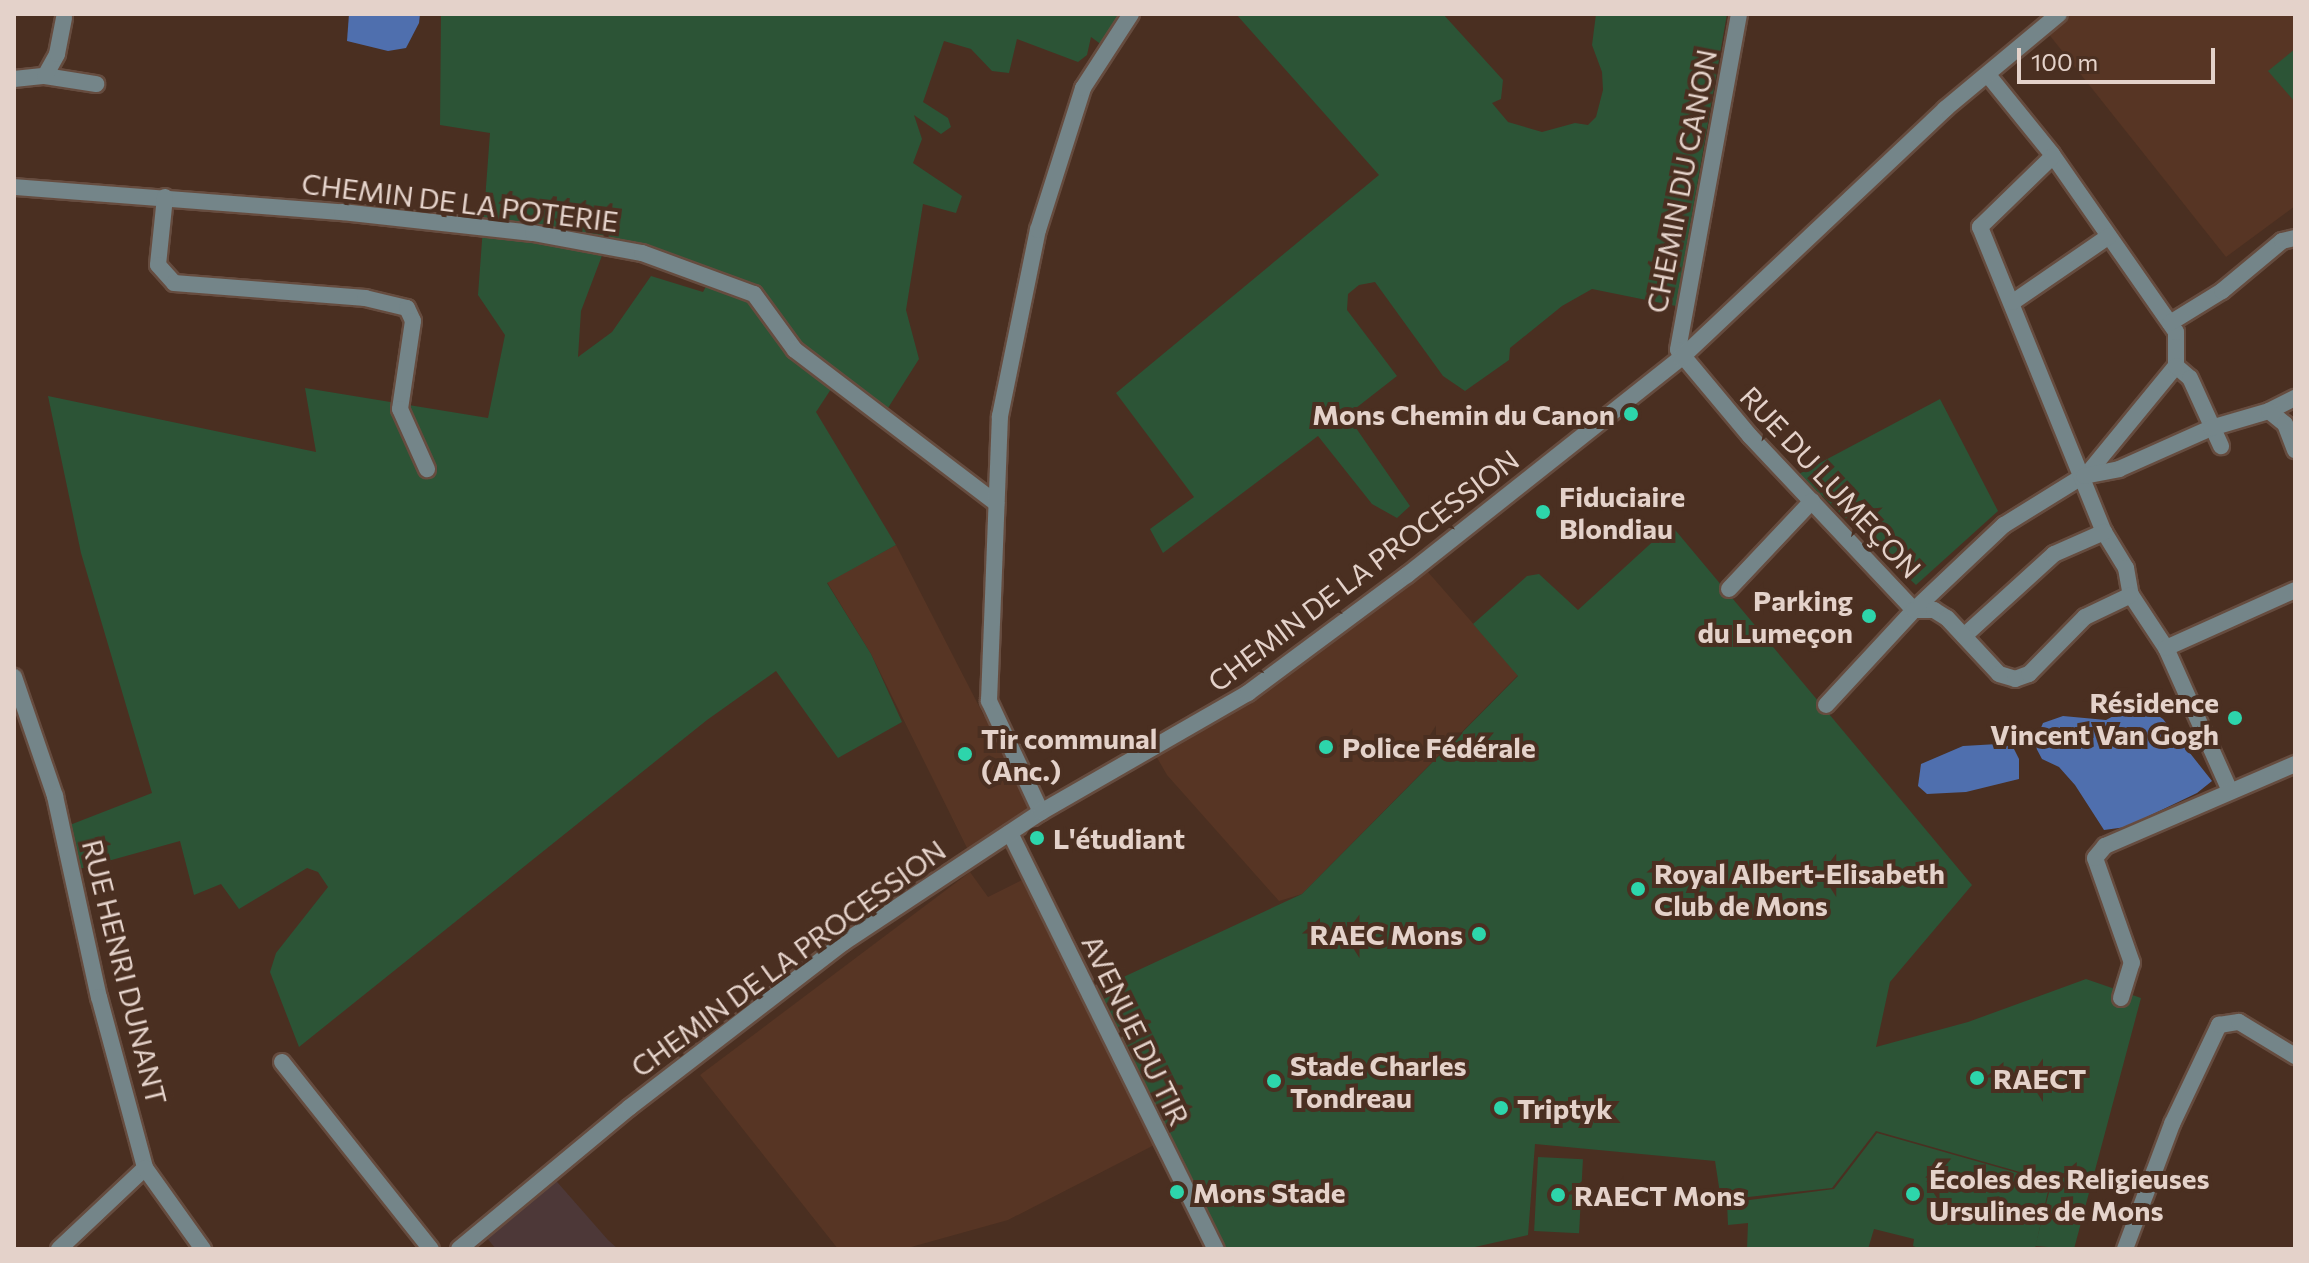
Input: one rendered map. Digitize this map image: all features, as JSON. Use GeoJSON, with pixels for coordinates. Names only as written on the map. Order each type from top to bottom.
{"type":"FeatureCollection","features":[{"type":"Feature","properties":{"kind":"street"},"geometry":{"type":"LineString","coordinates":[[1041,812],[989,701],[1000,416],[1038,230],[1088,75],[1131,14]]}},
{"type":"Feature","properties":{"kind":"street","name":"CHEMIN DU CANON"},"geometry":{"type":"LineString","coordinates":[[1681,358],[1681,320],[1739,14]]}},
{"type":"Feature","properties":{"kind":"street","name":"CHEMIN DE LA PROCESSION"},"geometry":{"type":"LineString","coordinates":[[459,1249],[778,991],[1041,812],[1255,688],[1681,358],[1870,178],[2059,14]]}},
{"type":"Feature","properties":{"kind":"street"},"geometry":{"type":"LineString","coordinates":[[45,76],[57,54],[64,18]]}},
{"type":"Feature","properties":{"kind":"street"},"geometry":{"type":"LineString","coordinates":[[1988,75],[2053,156],[2176,332],[2176,366],[2190,378],[2221,446]]}},
{"type":"Feature","properties":{"kind":"street"},"geometry":{"type":"LineString","coordinates":[[14,79],[45,76],[96,84]]}},
{"type":"Feature","properties":{"kind":"street"},"geometry":{"type":"LineString","coordinates":[[2053,156],[1981,221],[2104,532],[2126,568],[2131,595],[2166,648],[2230,791]]}},
{"type":"Feature","properties":{"kind":"street","name":"CHEMIN DE LA POTERIE"},"geometry":{"type":"LineString","coordinates":[[14,187],[165,197],[591,241],[735,285],[761,300],[795,350],[996,503]]}},
{"type":"Feature","properties":{"kind":"street"},"geometry":{"type":"LineString","coordinates":[[165,197],[158,265],[174,283],[391,301],[407,308],[413,321],[400,409],[427,469]]}},
{"type":"Feature","properties":{"kind":"street"},"geometry":{"type":"LineString","coordinates":[[2013,302],[2109,236]]}},
{"type":"Feature","properties":{"kind":"street"},"geometry":{"type":"LineString","coordinates":[[2170,323],[2222,291],[2282,241],[2295,238]]}},
{"type":"Feature","properties":{"kind":"street","name":"RUE DU LUMEÇON"},"geometry":{"type":"LineString","coordinates":[[1681,358],[1914,610],[2004,525],[2084,476],[2176,366]]}},
{"type":"Feature","properties":{"kind":"street"},"geometry":{"type":"LineString","coordinates":[[2084,476],[2119,469],[2211,428],[2269,411],[2295,398]]}},
{"type":"Feature","properties":{"kind":"street"},"geometry":{"type":"LineString","coordinates":[[2269,411],[2285,424],[2295,450]]}},
{"type":"Feature","properties":{"kind":"street"},"geometry":{"type":"LineString","coordinates":[[1729,589],[1812,501]]}},
{"type":"Feature","properties":{"kind":"street"},"geometry":{"type":"LineString","coordinates":[[1964,636],[2054,554],[2104,532]]}},
{"type":"Feature","properties":{"kind":"street"},"geometry":{"type":"LineString","coordinates":[[2166,648],[2295,590]]}},
{"type":"Feature","properties":{"kind":"street"},"geometry":{"type":"LineString","coordinates":[[1826,705],[1914,610],[1934,610],[1964,636],[1999,674],[2015,679],[2029,674],[2085,617],[2131,595]]}},
{"type":"Feature","properties":{"kind":"street","name":"RUE HENRI DUNANT"},"geometry":{"type":"LineString","coordinates":[[14,678],[55,796],[99,997],[145,1168]]}},
{"type":"Feature","properties":{"kind":"street"},"geometry":{"type":"LineString","coordinates":[[2121,998],[2132,963],[2095,858],[2105,846],[2295,764]]}},
{"type":"Feature","properties":{"kind":"street","name":"AVENUE DU TIR"},"geometry":{"type":"LineString","coordinates":[[1010,833],[1216,1249]]}},
{"type":"Feature","properties":{"kind":"street"},"geometry":{"type":"LineString","coordinates":[[2125,1249],[2172,1124],[2185,1106],[2215,1030],[2225,1022],[2239,1022],[2295,1056]]}},
{"type":"Feature","properties":{"kind":"street"},"geometry":{"type":"LineString","coordinates":[[282,1062],[431,1249]]}},
{"type":"Feature","properties":{"kind":"street"},"geometry":{"type":"LineString","coordinates":[[59,1249],[145,1168],[203,1249]]}},
{"type":"Feature","properties":{"kind":"shaded area"},"geometry":{"type":"Polygon","coordinates":[[[2059,14],[2295,14],[2295,206],[2226,257],[2043,27],[2059,14]]]}},
{"type":"Feature","properties":{"kind":"shaded area"},"geometry":{"type":"Polygon","coordinates":[[[896,545],[984,716],[993,715],[1041,812],[971,856],[871,654],[827,582],[896,545]]]}},
{"type":"Feature","properties":{"kind":"shaded area"},"geometry":{"type":"Polygon","coordinates":[[[1421,564],[1518,675],[1302,894],[1279,901],[1167,775],[1152,749],[1202,722],[1421,564]]]}},
{"type":"Feature","properties":{"kind":"shaded area"},"geometry":{"type":"Polygon","coordinates":[[[970,872],[988,897],[1030,876],[1162,1141],[1008,1220],[904,1249],[838,1249],[700,1075],[970,872]]]}},
{"type":"Feature","properties":{"kind":"shaded area"},"geometry":{"type":"Polygon","coordinates":[[[551,1175],[618,1249],[496,1249],[481,1231],[551,1175]]]}},
{"type":"Feature","properties":{"kind":"green space"},"geometry":{"type":"Polygon","coordinates":[[[441,14],[1131,14],[1106,48],[1091,37],[1087,55],[1078,62],[1017,39],[1009,73],[992,71],[971,49],[944,41],[923,102],[948,118],[951,127],[941,134],[914,115],[922,139],[913,163],[962,196],[956,213],[923,204],[906,310],[919,359],[881,419],[835,383],[816,412],[896,545],[827,583],[871,654],[902,722],[838,758],[776,671],[707,720],[299,1047],[270,972],[276,953],[328,887],[318,872],[307,868],[239,909],[221,884],[194,895],[180,841],[72,871],[62,828],[152,793],[81,553],[48,396],[316,452],[305,388],[488,418],[505,335],[478,295],[490,133],[440,125],[441,14]],[[606,245],[581,311],[578,357],[612,332],[651,276],[703,292],[710,279],[606,245]]]}},
{"type":"Feature","properties":{"kind":"green space"},"geometry":{"type":"Polygon","coordinates":[[[1236,14],[1443,14],[1503,80],[1501,99],[1492,103],[1508,122],[1542,132],[1575,123],[1588,125],[1596,117],[1603,90],[1602,72],[1592,45],[1596,14],[1727,14],[1676,306],[1592,289],[1562,306],[1510,348],[1509,360],[1465,391],[1443,376],[1375,282],[1359,285],[1348,294],[1347,310],[1397,376],[1347,415],[1410,506],[1397,518],[1372,504],[1318,436],[1163,553],[1150,529],[1194,497],[1116,393],[1379,175],[1236,14]]]}},
{"type":"Feature","properties":{"kind":"green space"},"geometry":{"type":"Polygon","coordinates":[[[2295,49],[2295,102],[2268,71],[2295,49]]]}},
{"type":"Feature","properties":{"kind":"green space"},"geometry":{"type":"Polygon","coordinates":[[[1940,399],[1998,511],[1916,585],[1799,474],[1940,399]]]}},
{"type":"Feature","properties":{"kind":"green space","name":"Royal Albert-Elisabeth Club de Mons"},"geometry":{"type":"Polygon","coordinates":[[[1671,525],[1972,885],[1890,982],[1876,1047],[1968,1022],[2086,979],[2141,998],[2074,1249],[2035,1246],[2052,1181],[1876,1131],[1832,1188],[1721,1200],[1715,1161],[1535,1144],[1528,1235],[1466,1249],[1216,1249],[1089,993],[1302,894],[1518,676],[1473,624],[1527,576],[1539,574],[1578,610],[1671,525]]]}},
{"type":"Feature","properties":{"kind":"green space","name":"Écoles des Religieuses Ursulines de Mons"},"geometry":{"type":"Polygon","coordinates":[[[1877,1133],[2050,1182],[2035,1249],[1921,1249],[1913,1246],[1914,1239],[1874,1229],[1868,1249],[1747,1249],[1748,1223],[1728,1225],[1727,1203],[1834,1189],[1877,1133]]]}},
{"type":"Feature","properties":{"kind":"green space","name":"RAECT Mons"},"geometry":{"type":"Polygon","coordinates":[[[1538,1157],[1583,1159],[1579,1233],[1534,1231],[1538,1157]]]}},
{"type":"Feature","properties":{"kind":"water"},"geometry":{"type":"Polygon","coordinates":[[[349,14],[420,14],[419,23],[406,48],[388,51],[347,41],[349,14]]]}},
{"type":"Feature","properties":{"kind":"water"},"geometry":{"type":"Polygon","coordinates":[[[2130,707],[2147,708],[2163,719],[2212,781],[2197,793],[2126,827],[2104,830],[2075,785],[2059,767],[2042,759],[2034,744],[2043,723],[2063,716],[2106,720],[2130,707]]]}},
{"type":"Feature","properties":{"kind":"water"},"geometry":{"type":"Polygon","coordinates":[[[1998,744],[2013,747],[2019,759],[2019,779],[1966,792],[1927,794],[1918,786],[1921,764],[1963,746],[1998,744]]]}},
{"type":"Feature","properties":{"kind":"place","name":"Mons Chemin du Canon"},"geometry":{"type":"Point","coordinates":[1631,414]}},
{"type":"Feature","properties":{"kind":"place","name":"Fiduciaire Blondiau"},"geometry":{"type":"Point","coordinates":[1543,512]}},
{"type":"Feature","properties":{"kind":"place","name":"Parking du Lumeçon"},"geometry":{"type":"Point","coordinates":[1869,616]}},
{"type":"Feature","properties":{"kind":"place","name":"Résidence Vincent Van Gogh"},"geometry":{"type":"Point","coordinates":[2235,718]}},
{"type":"Feature","properties":{"kind":"place","name":"Police Fédérale"},"geometry":{"type":"Point","coordinates":[1326,747]}},
{"type":"Feature","properties":{"kind":"place","name":"Tir communal (Anc.)"},"geometry":{"type":"Point","coordinates":[965,754]}},
{"type":"Feature","properties":{"kind":"place","name":"L'étudiant"},"geometry":{"type":"Point","coordinates":[1037,838]}},
{"type":"Feature","properties":{"kind":"place","name":"Royal Albert-Elisabeth Club de Mons"},"geometry":{"type":"Point","coordinates":[1638,889]}},
{"type":"Feature","properties":{"kind":"place","name":"RAEC Mons"},"geometry":{"type":"Point","coordinates":[1479,934]}},
{"type":"Feature","properties":{"kind":"place","name":"RAECT"},"geometry":{"type":"Point","coordinates":[1977,1078]}},
{"type":"Feature","properties":{"kind":"place","name":"Stade Charles Tondreau"},"geometry":{"type":"Point","coordinates":[1274,1081]}},
{"type":"Feature","properties":{"kind":"place","name":"Triptyk"},"geometry":{"type":"Point","coordinates":[1501,1108]}},
{"type":"Feature","properties":{"kind":"place","name":"Mons Stade"},"geometry":{"type":"Point","coordinates":[1177,1192]}},
{"type":"Feature","properties":{"kind":"place","name":"Écoles des Religieuses Ursulines de Mons"},"geometry":{"type":"Point","coordinates":[1913,1194]}},
{"type":"Feature","properties":{"kind":"place","name":"RAECT Mons"},"geometry":{"type":"Point","coordinates":[1558,1195]}}]}
